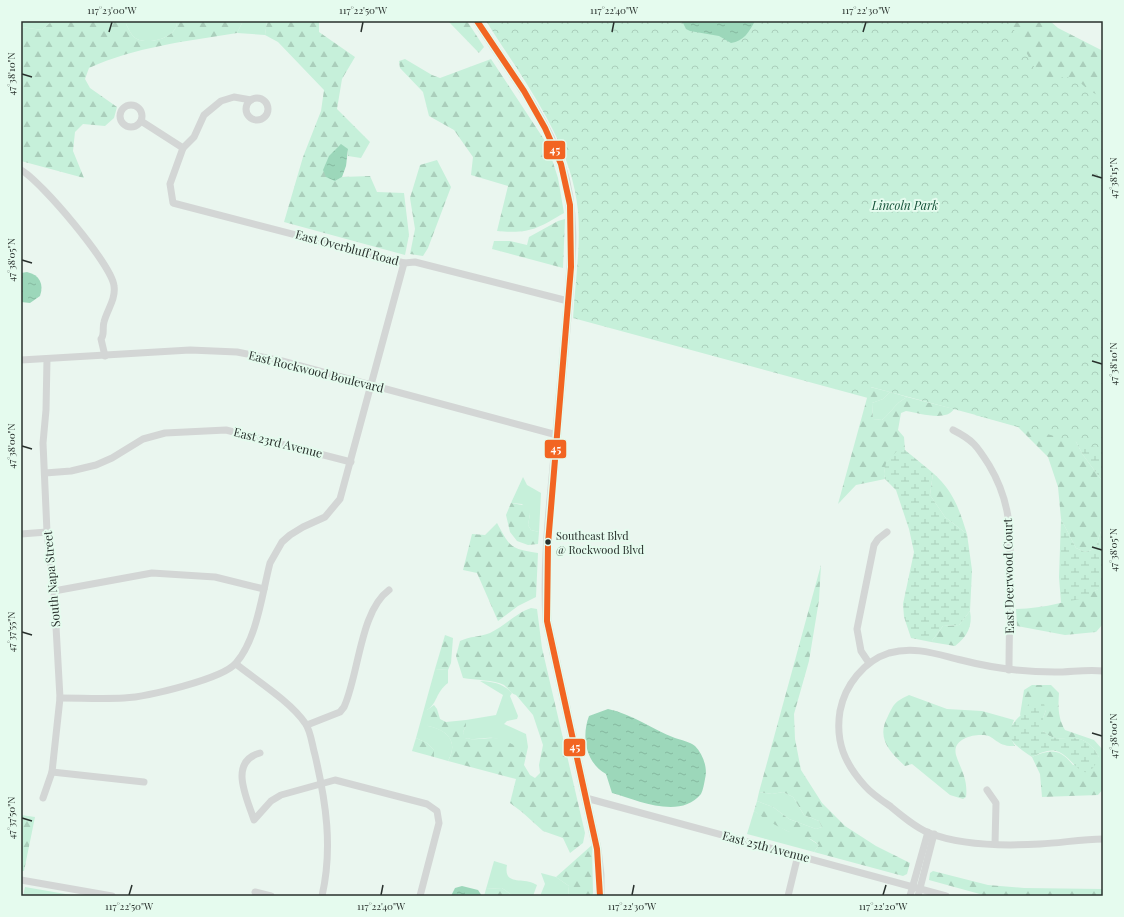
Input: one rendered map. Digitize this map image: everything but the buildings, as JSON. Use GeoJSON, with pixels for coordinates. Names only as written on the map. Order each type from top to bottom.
{"type":"FeatureCollection","features":[{"type":"Feature","properties":{"kind":"main road"},"geometry":{"type":"LineString","coordinates":[[477,21],[534,110],[553,144],[561,163],[569,192],[572,244],[557,435],[547,538],[545,588],[547,621],[598,855],[600,896]]}},
{"type":"Feature","properties":{"kind":"street"},"geometry":{"type":"LineString","coordinates":[[141,122],[183,148],[194,137],[204,115],[221,101],[234,97],[251,100]]}},
{"type":"Feature","properties":{"kind":"street","name":"East Overbluff Road"},"geometry":{"type":"LineString","coordinates":[[183,148],[170,184],[173,203],[404,264],[415,262],[568,301]]}},
{"type":"Feature","properties":{"kind":"street"},"geometry":{"type":"LineString","coordinates":[[21,170],[42,188],[74,224],[113,281],[114,294],[104,320],[103,336],[107,339],[107,345],[104,348],[105,356]]}},
{"type":"Feature","properties":{"kind":"street"},"geometry":{"type":"LineString","coordinates":[[60,698],[126,698],[193,684],[216,675],[236,664],[252,635],[270,563],[282,542],[302,527],[325,517],[340,499],[352,462],[404,264]]}},
{"type":"Feature","properties":{"kind":"street","name":"East Rockwood Boulevard"},"geometry":{"type":"LineString","coordinates":[[21,360],[190,350],[237,352],[282,361],[557,435]]}},
{"type":"Feature","properties":{"kind":"street","name":"South Napa Street"},"geometry":{"type":"LineString","coordinates":[[43,798],[52,772],[60,698],[54,591],[47,532],[43,443],[46,410],[47,359]]}},
{"type":"Feature","properties":{"kind":"street","name":"East 23rd Avenue"},"geometry":{"type":"LineString","coordinates":[[45,473],[70,471],[96,466],[143,439],[165,433],[219,430],[252,435],[352,462]]}},
{"type":"Feature","properties":{"kind":"street","name":"East Deerwood Court"},"geometry":{"type":"LineString","coordinates":[[953,430],[968,437],[975,443],[997,479],[1006,500],[1010,534],[1009,670]]}},
{"type":"Feature","properties":{"kind":"street"},"geometry":{"type":"LineString","coordinates":[[21,534],[47,532]]}},
{"type":"Feature","properties":{"kind":"street"},"geometry":{"type":"LineString","coordinates":[[869,663],[858,642],[857,620],[874,546],[878,539],[887,532]]}},
{"type":"Feature","properties":{"kind":"street"},"geometry":{"type":"LineString","coordinates":[[54,591],[152,573],[215,577],[264,588]]}},
{"type":"Feature","properties":{"kind":"street"},"geometry":{"type":"LineString","coordinates":[[307,725],[340,712],[344,707],[372,610],[381,596],[388,590]]}},
{"type":"Feature","properties":{"kind":"street"},"geometry":{"type":"LineString","coordinates":[[1103,671],[1037,672],[1009,670],[922,650],[888,654],[869,663],[860,671],[849,686],[842,703],[839,727],[839,738],[844,756],[852,772],[870,791],[906,819],[931,833],[967,841],[995,844],[1040,844],[1103,839]]}},
{"type":"Feature","properties":{"kind":"street"},"geometry":{"type":"LineString","coordinates":[[236,664],[295,710],[307,725],[322,784],[328,827],[329,853],[322,896]]}},
{"type":"Feature","properties":{"kind":"street"},"geometry":{"type":"LineString","coordinates":[[260,754],[247,760],[242,767],[241,777],[254,820],[271,801],[281,795],[335,780],[427,804],[437,811],[439,823],[420,896]]}},
{"type":"Feature","properties":{"kind":"street"},"geometry":{"type":"LineString","coordinates":[[52,772],[144,782]]}},
{"type":"Feature","properties":{"kind":"street"},"geometry":{"type":"LineString","coordinates":[[987,790],[996,803],[995,844]]}},
{"type":"Feature","properties":{"kind":"street","name":"East 25th Avenue"},"geometry":{"type":"LineString","coordinates":[[586,798],[798,856],[917,891],[946,896]]}},
{"type":"Feature","properties":{"kind":"street"},"geometry":{"type":"LineString","coordinates":[[910,896],[917,891],[931,833]]}},
{"type":"Feature","properties":{"kind":"street"},"geometry":{"type":"LineString","coordinates":[[788,896],[798,856]]}},
{"type":"Feature","properties":{"kind":"street"},"geometry":{"type":"LineString","coordinates":[[21,880],[112,896]]}},
{"type":"Feature","properties":{"kind":"street"},"geometry":{"type":"LineString","coordinates":[[255,892],[271,896]]}},
{"type":"Feature","properties":{"kind":"green space"},"geometry":{"type":"Polygon","coordinates":[[[21,21],[52,21],[42,30],[21,27],[21,21]]]}},
{"type":"Feature","properties":{"kind":"green space"},"geometry":{"type":"Polygon","coordinates":[[[52,21],[126,21],[129,30],[135,38],[142,41],[148,41],[162,39],[168,36],[176,27],[177,21],[243,21],[237,33],[180,42],[143,50],[124,55],[89,68],[85,79],[90,88],[117,107],[114,118],[105,126],[83,124],[75,132],[73,151],[84,178],[21,161],[21,27],[42,30],[52,21]]]}},
{"type":"Feature","properties":{"kind":"green space"},"geometry":{"type":"Polygon","coordinates":[[[126,21],[177,21],[173,32],[168,36],[162,39],[142,41],[135,38],[129,30],[126,21]]]}},
{"type":"Feature","properties":{"kind":"green space"},"geometry":{"type":"Polygon","coordinates":[[[243,21],[267,21],[265,35],[237,33],[243,21]]]}},
{"type":"Feature","properties":{"kind":"green space"},"geometry":{"type":"Polygon","coordinates":[[[267,21],[319,21],[319,32],[355,57],[342,79],[337,109],[370,142],[361,158],[348,156],[348,149],[335,181],[342,177],[370,176],[377,192],[404,193],[409,235],[405,255],[284,222],[303,157],[321,111],[324,90],[278,42],[265,35],[267,21]]]}},
{"type":"Feature","properties":{"kind":"green space"},"geometry":{"type":"Polygon","coordinates":[[[448,21],[467,21],[484,47],[479,53],[448,21]]]}},
{"type":"Feature","properties":{"kind":"green space","name":"Lincoln Park"},"geometry":{"type":"Polygon","coordinates":[[[486,21],[1011,21],[1014,30],[1042,81],[1061,77],[1072,78],[1092,92],[1103,97],[1103,449],[871,387],[868,398],[573,318],[579,238],[578,211],[574,185],[556,136],[529,88],[486,21]]]}},
{"type":"Feature","properties":{"kind":"green space"},"geometry":{"type":"Polygon","coordinates":[[[969,21],[1050,21],[1058,28],[1103,51],[1103,105],[864,144],[969,21]]]}},
{"type":"Feature","properties":{"kind":"green space"},"geometry":{"type":"Polygon","coordinates":[[[405,59],[440,78],[491,59],[547,144],[558,178],[564,213],[539,227],[525,231],[497,231],[508,186],[471,175],[473,157],[454,130],[429,116],[423,92],[400,68],[399,61],[405,59]]]}},
{"type":"Feature","properties":{"kind":"green space"},"geometry":{"type":"Polygon","coordinates":[[[437,160],[451,187],[428,248],[423,256],[410,254],[415,229],[410,198],[420,165],[437,160]]]}},
{"type":"Feature","properties":{"kind":"green space"},"geometry":{"type":"Polygon","coordinates":[[[565,219],[563,268],[492,249],[494,241],[510,241],[527,245],[529,237],[558,221],[565,219]]]}},
{"type":"Feature","properties":{"kind":"green space"},"geometry":{"type":"Polygon","coordinates":[[[987,376],[1067,425],[1083,455],[1103,482],[1103,525],[1095,549],[1085,552],[1076,548],[1061,519],[1058,487],[1048,457],[1018,427],[975,415],[987,376]]]}},
{"type":"Feature","properties":{"kind":"green space"},"geometry":{"type":"Polygon","coordinates":[[[870,387],[890,392],[883,399],[872,403],[873,419],[882,420],[899,402],[907,397],[954,409],[950,413],[939,416],[906,411],[901,413],[898,430],[904,437],[905,450],[896,454],[886,464],[884,474],[885,479],[856,485],[838,504],[870,387]]]}},
{"type":"Feature","properties":{"kind":"green space"},"geometry":{"type":"Polygon","coordinates":[[[890,392],[907,397],[899,402],[882,420],[873,419],[872,403],[883,399],[890,392]]]}},
{"type":"Feature","properties":{"kind":"green space"},"geometry":{"type":"Polygon","coordinates":[[[1103,419],[1103,482],[1083,455],[1067,425],[1103,419]]]}},
{"type":"Feature","properties":{"kind":"green space"},"geometry":{"type":"Polygon","coordinates":[[[905,450],[933,473],[930,495],[945,517],[967,534],[972,570],[970,611],[959,625],[943,626],[931,642],[911,638],[904,617],[903,604],[914,552],[909,529],[896,490],[885,479],[884,474],[885,465],[890,458],[896,452],[905,450]]]}},
{"type":"Feature","properties":{"kind":"green space"},"geometry":{"type":"Polygon","coordinates":[[[933,473],[946,487],[955,501],[967,534],[945,517],[930,495],[933,473]]]}},
{"type":"Feature","properties":{"kind":"green space"},"geometry":{"type":"Polygon","coordinates":[[[523,477],[527,485],[541,493],[539,532],[531,530],[528,525],[530,514],[522,504],[511,503],[523,477]]]}},
{"type":"Feature","properties":{"kind":"green space"},"geometry":{"type":"Polygon","coordinates":[[[511,503],[528,506],[530,514],[528,525],[531,530],[539,532],[538,544],[528,545],[517,541],[510,532],[506,515],[511,503]]]}},
{"type":"Feature","properties":{"kind":"green space"},"geometry":{"type":"Polygon","coordinates":[[[1061,519],[1076,548],[1085,552],[1095,549],[1103,525],[1103,589],[1098,589],[1080,599],[1061,603],[1059,577],[1061,519]]]}},
{"type":"Feature","properties":{"kind":"green space"},"geometry":{"type":"Polygon","coordinates":[[[497,523],[512,546],[522,550],[538,553],[536,597],[518,606],[498,621],[477,573],[463,570],[472,534],[485,535],[497,523]]]}},
{"type":"Feature","properties":{"kind":"green space"},"geometry":{"type":"Polygon","coordinates":[[[821,565],[819,600],[809,661],[794,714],[795,739],[801,770],[822,803],[845,826],[876,846],[910,863],[907,874],[903,876],[814,852],[819,845],[815,842],[783,829],[754,811],[757,801],[773,807],[789,819],[816,829],[822,827],[819,821],[804,815],[793,797],[783,792],[772,794],[759,792],[821,565]]]}},
{"type":"Feature","properties":{"kind":"green space"},"geometry":{"type":"Polygon","coordinates":[[[1098,589],[1103,589],[1103,624],[1096,632],[1065,635],[1017,626],[1016,609],[1058,604],[1098,589]]]}},
{"type":"Feature","properties":{"kind":"green space"},"geometry":{"type":"Polygon","coordinates":[[[531,608],[537,609],[542,648],[585,833],[583,843],[570,853],[563,838],[543,831],[510,803],[516,779],[448,761],[451,754],[452,742],[441,730],[428,726],[425,719],[427,710],[434,705],[440,719],[446,722],[466,720],[466,726],[463,732],[465,738],[498,738],[507,741],[526,756],[524,765],[530,775],[535,778],[540,773],[539,765],[543,745],[533,715],[516,695],[504,685],[490,681],[463,678],[456,656],[460,641],[490,633],[520,613],[531,608]]]}},
{"type":"Feature","properties":{"kind":"green space"},"geometry":{"type":"Polygon","coordinates":[[[970,611],[971,622],[968,631],[963,639],[955,646],[931,642],[943,626],[959,625],[970,611]]]}},
{"type":"Feature","properties":{"kind":"green space"},"geometry":{"type":"Polygon","coordinates":[[[445,635],[453,638],[451,663],[448,670],[435,669],[445,635]]]}},
{"type":"Feature","properties":{"kind":"green space"},"geometry":{"type":"Polygon","coordinates":[[[435,669],[448,670],[448,683],[441,690],[431,707],[427,710],[428,726],[441,730],[452,742],[451,754],[448,761],[434,757],[434,750],[427,743],[416,738],[435,669]]]}},
{"type":"Feature","properties":{"kind":"green space"},"geometry":{"type":"Polygon","coordinates":[[[480,681],[498,684],[505,687],[512,693],[510,696],[518,716],[517,719],[507,721],[504,724],[526,734],[528,747],[526,756],[511,744],[502,740],[489,738],[464,738],[463,732],[466,726],[466,720],[496,715],[503,695],[480,681]]]}},
{"type":"Feature","properties":{"kind":"green space"},"geometry":{"type":"Polygon","coordinates":[[[1032,685],[1051,685],[1059,693],[1059,712],[1065,730],[1094,740],[1103,750],[1103,789],[1098,795],[1042,797],[1040,774],[1032,757],[1044,752],[1054,752],[1064,755],[1073,765],[1099,757],[1092,747],[1085,741],[1070,738],[1056,738],[1049,736],[1043,731],[1043,718],[1046,710],[1020,715],[1024,690],[1032,685]]]}},
{"type":"Feature","properties":{"kind":"green space"},"geometry":{"type":"Polygon","coordinates":[[[909,695],[947,709],[982,711],[1014,720],[1011,733],[1015,746],[1004,745],[991,737],[984,735],[974,735],[960,741],[957,745],[956,755],[965,781],[966,797],[963,799],[950,795],[912,764],[905,766],[886,744],[883,731],[888,716],[896,703],[909,695]]]}},
{"type":"Feature","properties":{"kind":"green space"},"geometry":{"type":"Polygon","coordinates":[[[1032,701],[1043,701],[1046,710],[1043,718],[1043,731],[1056,738],[1071,738],[1085,741],[1092,747],[1099,757],[1094,767],[1089,772],[1084,772],[1079,769],[1063,754],[1056,751],[1046,751],[1032,757],[1011,739],[1010,729],[1014,723],[1032,701]]]}},
{"type":"Feature","properties":{"kind":"green space"},"geometry":{"type":"Polygon","coordinates":[[[416,738],[427,743],[434,750],[434,757],[412,751],[416,738]]]}},
{"type":"Feature","properties":{"kind":"green space"},"geometry":{"type":"Polygon","coordinates":[[[759,792],[772,794],[783,792],[793,797],[804,815],[819,821],[822,827],[816,829],[789,819],[773,807],[757,801],[759,792]]]}},
{"type":"Feature","properties":{"kind":"green space"},"geometry":{"type":"Polygon","coordinates":[[[754,811],[787,831],[802,834],[819,845],[814,852],[747,834],[754,811]]]}},
{"type":"Feature","properties":{"kind":"green space"},"geometry":{"type":"Polygon","coordinates":[[[21,815],[35,817],[24,871],[21,871],[21,815]]]}},
{"type":"Feature","properties":{"kind":"green space"},"geometry":{"type":"Polygon","coordinates":[[[592,845],[592,896],[568,896],[569,886],[556,877],[592,845]]]}},
{"type":"Feature","properties":{"kind":"green space"},"geometry":{"type":"Polygon","coordinates":[[[494,861],[507,865],[508,876],[511,879],[532,882],[537,885],[533,896],[513,896],[502,888],[486,889],[494,861]]]}},
{"type":"Feature","properties":{"kind":"green space"},"geometry":{"type":"Polygon","coordinates":[[[933,871],[988,885],[1024,888],[1103,889],[1103,896],[987,896],[929,880],[930,873],[933,871]]]}},
{"type":"Feature","properties":{"kind":"green space"},"geometry":{"type":"Polygon","coordinates":[[[541,873],[556,877],[569,886],[568,896],[540,896],[545,884],[541,873]]]}},
{"type":"Feature","properties":{"kind":"green space"},"geometry":{"type":"Polygon","coordinates":[[[25,887],[77,896],[23,896],[25,887]]]}},
{"type":"Feature","properties":{"kind":"green space"},"geometry":{"type":"Polygon","coordinates":[[[502,888],[513,896],[484,896],[486,889],[502,888]]]}},
{"type":"Feature","properties":{"kind":"water"},"geometry":{"type":"Polygon","coordinates":[[[682,21],[755,21],[743,38],[731,43],[719,36],[690,31],[686,29],[682,21]]]}},
{"type":"Feature","properties":{"kind":"water"},"geometry":{"type":"Polygon","coordinates":[[[341,144],[348,149],[346,166],[342,177],[335,181],[326,177],[323,170],[329,156],[341,144]]]}},
{"type":"Feature","properties":{"kind":"water"},"geometry":{"type":"Polygon","coordinates":[[[27,272],[35,275],[41,284],[40,296],[30,303],[21,302],[21,273],[27,272]]]}},
{"type":"Feature","properties":{"kind":"water"},"geometry":{"type":"Polygon","coordinates":[[[608,709],[625,714],[695,746],[702,757],[706,770],[701,794],[692,802],[682,806],[670,807],[658,806],[612,793],[606,774],[599,769],[590,756],[587,749],[585,732],[589,716],[608,709]]]}},
{"type":"Feature","properties":{"kind":"water"},"geometry":{"type":"Polygon","coordinates":[[[462,886],[478,890],[482,896],[451,896],[455,888],[462,886]]]}},
{"type":"Feature","properties":{"kind":"transit line","name":"45"},"geometry":{"type":"LineString","coordinates":[[477,21],[524,91],[545,128],[561,164],[570,205],[571,267],[548,544],[547,621],[597,849],[600,896]]}},
{"type":"Feature","properties":{"kind":"place","name":"Southeast Blvd @ Rockwood Blvd"},"geometry":{"type":"Point","coordinates":[548,542]}}]}
